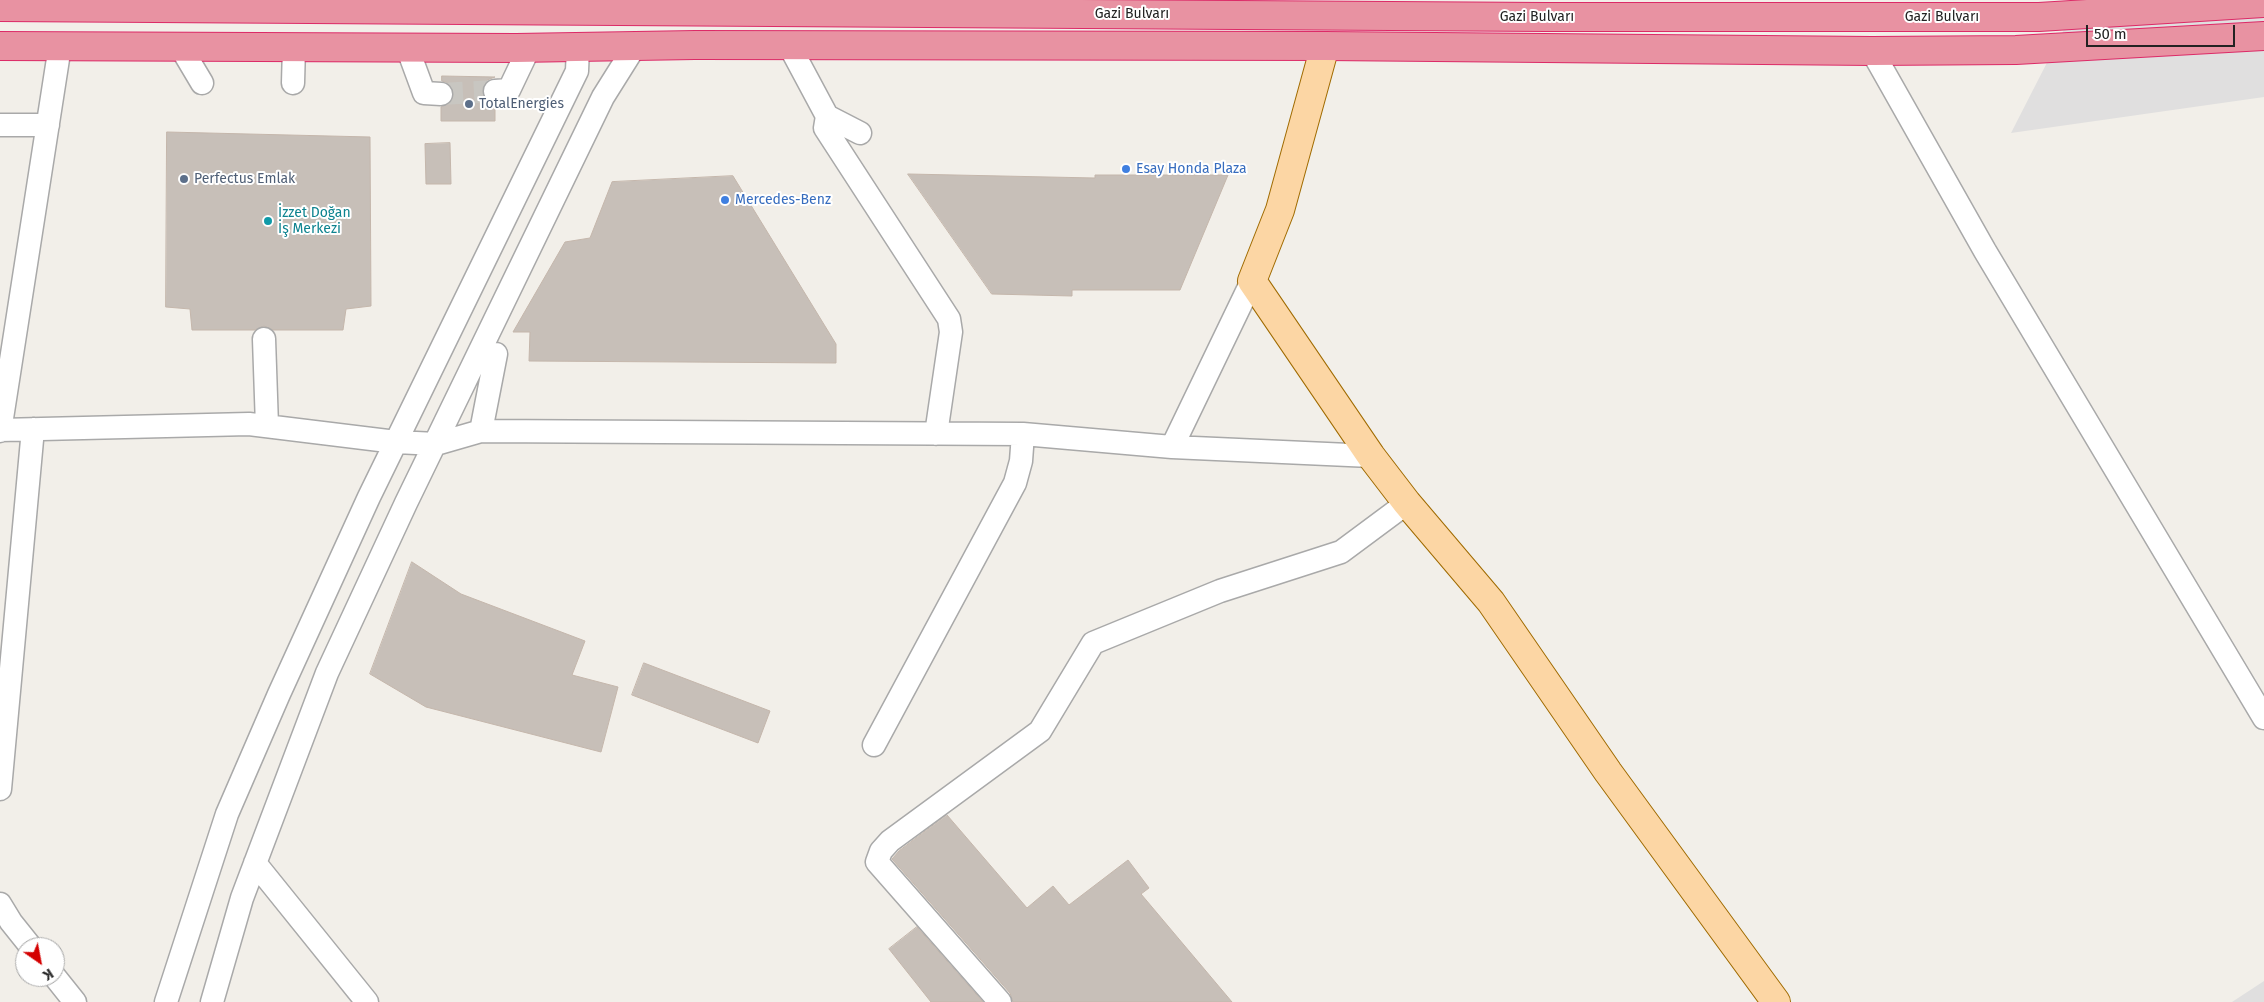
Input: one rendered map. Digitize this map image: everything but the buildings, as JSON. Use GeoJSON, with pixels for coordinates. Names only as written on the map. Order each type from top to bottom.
{"type":"FeatureCollection","features":[{"type":"Feature","properties":{"kind":"highway","name":"Gazi Bulvarı"},"geometry":{"type":"LineString","coordinates":[[0,8],[1526,17],[2039,17],[2264,3]]}},
{"type":"Feature","properties":{"kind":"highway"},"geometry":{"type":"LineString","coordinates":[[0,46],[529,48],[789,45],[1326,46],[1872,51],[2016,50],[2264,36]]}},
{"type":"Feature","properties":{"kind":"main road"},"geometry":{"type":"LineString","coordinates":[[1326,46],[1280,210],[1252,281],[1371,456],[1491,602],[1608,772],[1776,1002]]}},
{"type":"Feature","properties":{"kind":"street"},"geometry":{"type":"LineString","coordinates":[[789,45],[828,116],[860,134]]}},
{"type":"Feature","properties":{"kind":"street"},"geometry":{"type":"LineString","coordinates":[[60,46],[0,431],[249,424],[396,442],[436,444],[481,431],[1023,434],[1172,447],[1371,456]]}},
{"type":"Feature","properties":{"kind":"street"},"geometry":{"type":"LineString","coordinates":[[180,46],[202,83]]}},
{"type":"Feature","properties":{"kind":"street"},"geometry":{"type":"LineString","coordinates":[[212,1002],[242,898],[327,673],[406,503],[603,97],[635,46]]}},
{"type":"Feature","properties":{"kind":"street"},"geometry":{"type":"LineString","coordinates":[[293,83],[294,47]]}},
{"type":"Feature","properties":{"kind":"street"},"geometry":{"type":"LineString","coordinates":[[407,47],[424,93],[441,94]]}},
{"type":"Feature","properties":{"kind":"street"},"geometry":{"type":"LineString","coordinates":[[166,1002],[227,814],[279,694],[396,442],[577,71],[578,47]]}},
{"type":"Feature","properties":{"kind":"street"},"geometry":{"type":"LineString","coordinates":[[495,92],[509,90],[529,48]]}},
{"type":"Feature","properties":{"kind":"street"},"geometry":{"type":"LineString","coordinates":[[1872,51],[1985,251],[2264,718]]}},
{"type":"Feature","properties":{"kind":"street"},"geometry":{"type":"LineString","coordinates":[[828,116],[825,128],[949,319],[951,332],[936,434]]}},
{"type":"Feature","properties":{"kind":"street"},"geometry":{"type":"LineString","coordinates":[[0,125],[48,125]]}},
{"type":"Feature","properties":{"kind":"street"},"geometry":{"type":"LineString","coordinates":[[1172,447],[1252,281]]}},
{"type":"Feature","properties":{"kind":"street"},"geometry":{"type":"LineString","coordinates":[[264,339],[267,426]]}},
{"type":"Feature","properties":{"kind":"street"},"geometry":{"type":"LineString","coordinates":[[481,431],[496,354]]}},
{"type":"Feature","properties":{"kind":"street"},"geometry":{"type":"LineString","coordinates":[[0,789],[33,429]]}},
{"type":"Feature","properties":{"kind":"street"},"geometry":{"type":"LineString","coordinates":[[874,745],[1014,483],[1022,462],[1023,434]]}},
{"type":"Feature","properties":{"kind":"street"},"geometry":{"type":"LineString","coordinates":[[1000,1002],[877,862],[881,851],[890,841],[1040,731],[1093,643],[1220,591],[1341,552],[1408,503]]}},
{"type":"Feature","properties":{"kind":"street"},"geometry":{"type":"LineString","coordinates":[[255,863],[367,1002]]}},
{"type":"Feature","properties":{"kind":"street"},"geometry":{"type":"LineString","coordinates":[[0,904],[23,937]]}},
{"type":"Feature","properties":{"kind":"street"},"geometry":{"type":"LineString","coordinates":[[63,987],[75,1002]]}},
{"type":"Feature","properties":{"kind":"shaded area"},"geometry":{"type":"Polygon","coordinates":[[[2079,0],[2264,0],[2264,97],[2011,133],[2079,0]]]}},
{"type":"Feature","properties":{"kind":"shaded area"},"geometry":{"type":"Polygon","coordinates":[[[2264,981],[2264,1002],[2232,1002],[2264,981]]]}},
{"type":"Feature","properties":{"kind":"tunnel"},"geometry":{"type":"LineString","coordinates":[[441,94],[495,91]]}},
{"type":"Feature","properties":{"kind":"place","name":"TotalEnergies"},"geometry":{"type":"Point","coordinates":[469,104]}},
{"type":"Feature","properties":{"kind":"place","name":"Esay Honda Plaza"},"geometry":{"type":"Point","coordinates":[1126,169]}},
{"type":"Feature","properties":{"kind":"place","name":"Perfectus Emlak"},"geometry":{"type":"Point","coordinates":[184,179]}},
{"type":"Feature","properties":{"kind":"place","name":"Mercedes-Benz"},"geometry":{"type":"Point","coordinates":[725,200]}},
{"type":"Feature","properties":{"kind":"place","name":"İzzet Doğan İş Merkezi"},"geometry":{"type":"Point","coordinates":[268,221]}}]}
